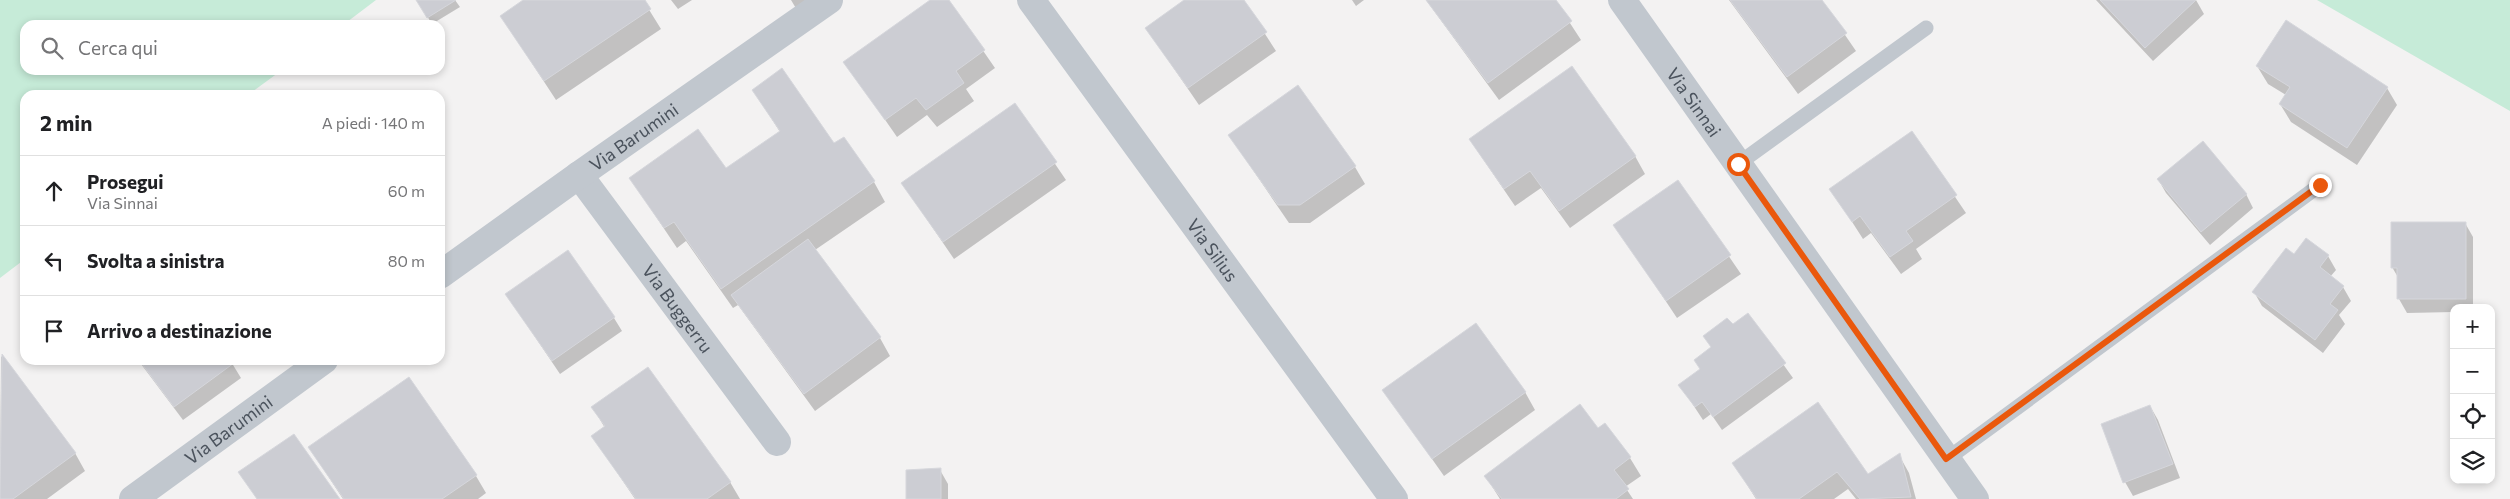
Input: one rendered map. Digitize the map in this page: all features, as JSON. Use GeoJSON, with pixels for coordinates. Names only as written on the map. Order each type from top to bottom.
{"type":"FeatureCollection","features":[{"type":"Feature","properties":{"kind":"street","name":"Via Barumini"},"geometry":{"type":"LineString","coordinates":[[445,272],[579,175],[829,0]]}},
{"type":"Feature","properties":{"kind":"street","name":"Via Silius"},"geometry":{"type":"LineString","coordinates":[[1031,0],[1394,499]]}},
{"type":"Feature","properties":{"kind":"street","name":"Via Sinnai"},"geometry":{"type":"LineString","coordinates":[[1622,0],[1975,499]]}},
{"type":"Feature","properties":{"kind":"street","name":"Via Buggerru"},"geometry":{"type":"LineString","coordinates":[[579,175],[777,442]]}},
{"type":"Feature","properties":{"kind":"street","name":"Via Barumini"},"geometry":{"type":"LineString","coordinates":[[133,499],[317,365]]}},
{"type":"Feature","properties":{"kind":"lane"},"geometry":{"type":"LineString","coordinates":[[1738,164],[1926,28]]}},
{"type":"Feature","properties":{"kind":"lane"},"geometry":{"type":"LineString","coordinates":[[1946,459],[2320,185]]}},
{"type":"Feature","properties":{"kind":"green space"},"geometry":{"type":"Polygon","coordinates":[[[0,0],[376,0],[350,20],[20,20],[20,75],[275,75],[255,90],[20,90],[20,263],[0,278],[0,0]]]}},
{"type":"Feature","properties":{"kind":"green space"},"geometry":{"type":"Polygon","coordinates":[[[2317,0],[2510,0],[2510,111],[2317,0]]]}},
{"type":"Feature","properties":{"kind":"building"},"geometry":{"type":"Polygon","coordinates":[[[416,0],[456,0],[427,18],[416,0]]]}},
{"type":"Feature","properties":{"kind":"building"},"geometry":{"type":"Polygon","coordinates":[[[523,0],[645,0],[651,9],[544,81],[500,16],[523,0]]]}},
{"type":"Feature","properties":{"kind":"building"},"geometry":{"type":"Polygon","coordinates":[[[930,0],[949,0],[985,50],[956,71],[964,83],[926,110],[916,98],[885,120],[843,62],[930,0]]]}},
{"type":"Feature","properties":{"kind":"building"},"geometry":{"type":"Polygon","coordinates":[[[1184,0],[1244,0],[1267,32],[1188,88],[1145,28],[1184,0]]]}},
{"type":"Feature","properties":{"kind":"building"},"geometry":{"type":"Polygon","coordinates":[[[1426,0],[1556,0],[1572,21],[1488,83],[1426,0]]]}},
{"type":"Feature","properties":{"kind":"building"},"geometry":{"type":"Polygon","coordinates":[[[1730,0],[1822,0],[1847,33],[1787,77],[1730,0]]]}},
{"type":"Feature","properties":{"kind":"building"},"geometry":{"type":"Polygon","coordinates":[[[2100,0],[2196,0],[2145,48],[2100,0]]]}},
{"type":"Feature","properties":{"kind":"building"},"geometry":{"type":"Polygon","coordinates":[[[2286,20],[2388,87],[2347,148],[2279,104],[2290,87],[2256,66],[2286,20]]]}},
{"type":"Feature","properties":{"kind":"building"},"geometry":{"type":"Polygon","coordinates":[[[1572,66],[1636,156],[1559,211],[1530,171],[1504,189],[1469,139],[1572,66]]]}},
{"type":"Feature","properties":{"kind":"building"},"geometry":{"type":"Polygon","coordinates":[[[782,68],[834,143],[844,137],[875,181],[721,289],[674,222],[664,228],[629,178],[698,129],[726,168],[780,131],[752,90],[782,68]]]}},
{"type":"Feature","properties":{"kind":"building"},"geometry":{"type":"Polygon","coordinates":[[[1298,85],[1356,166],[1300,205],[1278,205],[1228,135],[1298,85]]]}},
{"type":"Feature","properties":{"kind":"building"},"geometry":{"type":"Polygon","coordinates":[[[1015,103],[1057,162],[943,242],[901,183],[1015,103]]]}},
{"type":"Feature","properties":{"kind":"building"},"geometry":{"type":"Polygon","coordinates":[[[1912,131],[1957,195],[1906,231],[1913,241],[1890,257],[1860,216],[1852,222],[1829,189],[1912,131]]]}},
{"type":"Feature","properties":{"kind":"building"},"geometry":{"type":"Polygon","coordinates":[[[2203,141],[2247,194],[2201,232],[2157,179],[2203,141]]]}},
{"type":"Feature","properties":{"kind":"building"},"geometry":{"type":"Polygon","coordinates":[[[1678,180],[1731,255],[1666,301],[1613,225],[1678,180]]]}},
{"type":"Feature","properties":{"kind":"building"},"geometry":{"type":"Polygon","coordinates":[[[2391,222],[2466,222],[2466,299],[2397,299],[2397,268],[2391,268],[2391,222]]]}},
{"type":"Feature","properties":{"kind":"building"},"geometry":{"type":"Polygon","coordinates":[[[2306,238],[2329,255],[2320,267],[2344,286],[2330,304],[2338,310],[2315,340],[2252,292],[2286,248],[2294,254],[2306,238]]]}},
{"type":"Feature","properties":{"kind":"building"},"geometry":{"type":"Polygon","coordinates":[[[808,239],[881,337],[804,394],[731,295],[808,239]]]}},
{"type":"Feature","properties":{"kind":"building"},"geometry":{"type":"Polygon","coordinates":[[[568,250],[615,317],[552,361],[505,294],[568,250]]]}},
{"type":"Feature","properties":{"kind":"building"},"geometry":{"type":"Polygon","coordinates":[[[1748,313],[1786,363],[1713,417],[1702,402],[1695,407],[1678,385],[1700,369],[1694,360],[1711,347],[1703,336],[1727,318],[1733,324],[1748,313]]]}},
{"type":"Feature","properties":{"kind":"building"},"geometry":{"type":"Polygon","coordinates":[[[1476,323],[1526,392],[1432,459],[1382,390],[1476,323]]]}},
{"type":"Feature","properties":{"kind":"building"},"geometry":{"type":"Polygon","coordinates":[[[2,354],[76,453],[13,499],[0,499],[2,354]]]}},
{"type":"Feature","properties":{"kind":"building"},"geometry":{"type":"Polygon","coordinates":[[[143,365],[231,365],[174,407],[143,365]]]}},
{"type":"Feature","properties":{"kind":"building"},"geometry":{"type":"Polygon","coordinates":[[[648,367],[731,482],[707,499],[636,499],[591,436],[605,426],[591,407],[648,367]]]}},
{"type":"Feature","properties":{"kind":"building"},"geometry":{"type":"Polygon","coordinates":[[[409,377],[477,475],[442,499],[344,499],[308,447],[409,377]]]}},
{"type":"Feature","properties":{"kind":"building"},"geometry":{"type":"Polygon","coordinates":[[[1818,402],[1868,474],[1900,453],[1911,497],[1860,499],[1837,472],[1799,499],[1757,499],[1732,463],[1818,402]]]}},
{"type":"Feature","properties":{"kind":"building"},"geometry":{"type":"Polygon","coordinates":[[[1580,404],[1598,428],[1605,423],[1631,457],[1614,470],[1629,489],[1616,499],[1502,499],[1484,476],[1580,404]]]}},
{"type":"Feature","properties":{"kind":"building"},"geometry":{"type":"Polygon","coordinates":[[[2150,405],[2173,464],[2123,483],[2101,424],[2150,405]]]}},
{"type":"Feature","properties":{"kind":"building"},"geometry":{"type":"Polygon","coordinates":[[[294,434],[340,499],[257,499],[238,472],[294,434]]]}},
{"type":"Feature","properties":{"kind":"building"},"geometry":{"type":"Polygon","coordinates":[[[941,468],[941,499],[906,499],[906,470],[941,468]]]}},
{"type":"Feature","properties":{"kind":"route"},"geometry":{"type":"LineString","coordinates":[[1738,164],[1946,459],[2320,185]]}}]}
